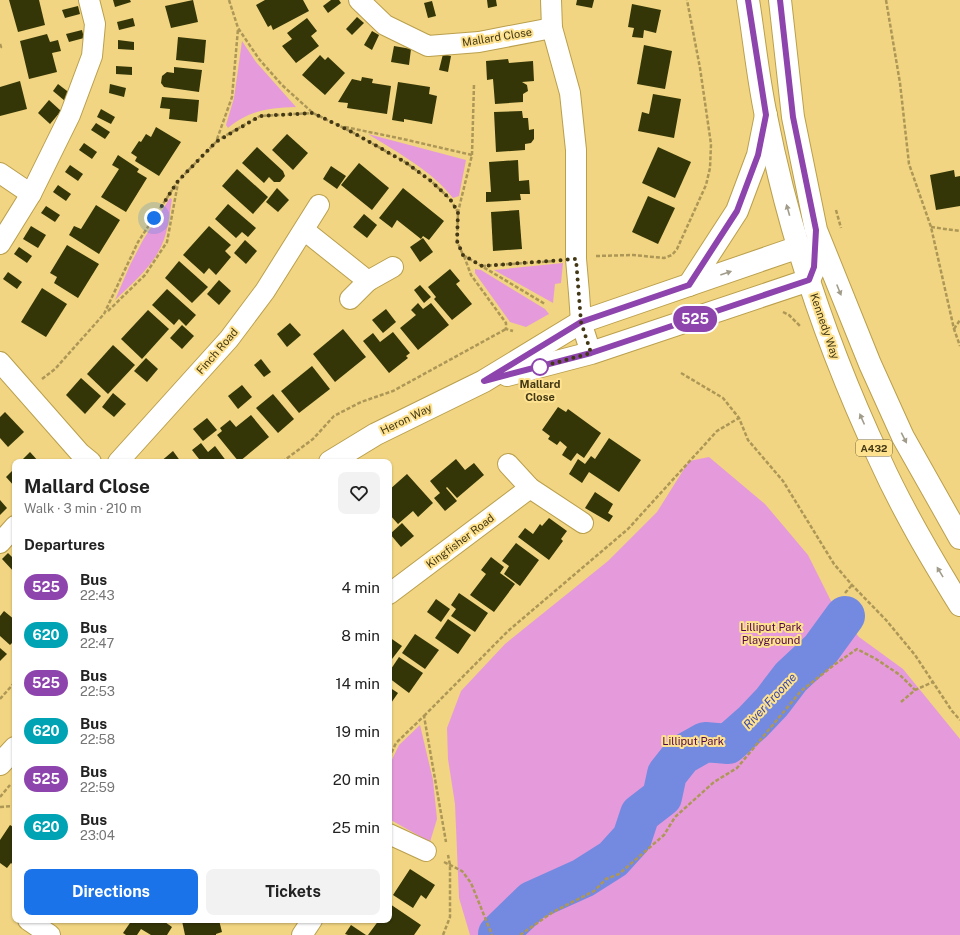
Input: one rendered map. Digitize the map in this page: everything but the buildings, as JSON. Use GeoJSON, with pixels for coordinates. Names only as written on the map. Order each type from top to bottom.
{"type":"FeatureCollection","features":[{"type":"Feature","properties":{"kind":"main road","name":"Kennedy Way"},"geometry":{"type":"LineString","coordinates":[[748,0],[766,115],[785,197],[814,245],[903,437],[960,538]]}},
{"type":"Feature","properties":{"kind":"main road","name":"Kennedy Way"},"geometry":{"type":"LineString","coordinates":[[780,0],[793,117],[814,245],[809,280],[839,368],[880,462],[926,550],[960,605]]}},
{"type":"Feature","properties":{"kind":"main road"},"geometry":{"type":"LineString","coordinates":[[689,285],[737,211],[758,155],[766,115]]}},
{"type":"Feature","properties":{"kind":"main road","name":"Heron Way"},"geometry":{"type":"LineString","coordinates":[[335,459],[376,434],[484,381],[581,322],[689,285],[814,245]]}},
{"type":"Feature","properties":{"kind":"main road","name":"Heron Way"},"geometry":{"type":"LineString","coordinates":[[484,381],[591,353],[809,280]]}},
{"type":"Feature","properties":{"kind":"main road"},"geometry":{"type":"LineString","coordinates":[[0,764],[12,751]]}},
{"type":"Feature","properties":{"kind":"street"},"geometry":{"type":"LineString","coordinates":[[0,244],[31,194],[70,116],[92,56],[95,24],[89,0]]}},
{"type":"Feature","properties":{"kind":"street","name":"Mallard Close"},"geometry":{"type":"LineString","coordinates":[[359,0],[385,25],[428,46],[479,42],[552,28]]}},
{"type":"Feature","properties":{"kind":"street"},"geometry":{"type":"LineString","coordinates":[[551,0],[552,28],[570,93],[576,150],[576,259],[581,322],[591,353]]}},
{"type":"Feature","properties":{"kind":"street"},"geometry":{"type":"LineString","coordinates":[[0,173],[31,194]]}},
{"type":"Feature","properties":{"kind":"street","name":"Finch Road"},"geometry":{"type":"LineString","coordinates":[[121,459],[229,339],[265,291],[319,205]]}},
{"type":"Feature","properties":{"kind":"street"},"geometry":{"type":"LineString","coordinates":[[304,230],[368,281]]}},
{"type":"Feature","properties":{"kind":"street"},"geometry":{"type":"LineString","coordinates":[[350,299],[368,281],[393,267]]}},
{"type":"Feature","properties":{"kind":"street"},"geometry":{"type":"LineString","coordinates":[[0,362],[81,459]]}},
{"type":"Feature","properties":{"kind":"street"},"geometry":{"type":"LineString","coordinates":[[508,464],[530,488],[583,523]]}},
{"type":"Feature","properties":{"kind":"street","name":"Kingfisher Road"},"geometry":{"type":"LineString","coordinates":[[392,592],[530,488]]}},
{"type":"Feature","properties":{"kind":"street"},"geometry":{"type":"LineString","coordinates":[[0,543],[12,529]]}},
{"type":"Feature","properties":{"kind":"street"},"geometry":{"type":"LineString","coordinates":[[392,835],[426,851]]}},
{"type":"Feature","properties":{"kind":"street"},"geometry":{"type":"LineString","coordinates":[[302,935],[310,923]]}},
{"type":"Feature","properties":{"kind":"path"},"geometry":{"type":"LineString","coordinates":[[230,0],[238,28],[259,60],[282,85],[313,113],[340,126],[405,162],[426,177],[450,199],[458,212]]}},
{"type":"Feature","properties":{"kind":"path"},"geometry":{"type":"LineString","coordinates":[[482,266],[576,259],[596,256],[633,255],[664,258],[672,255],[677,249],[706,185],[710,168],[711,144],[700,68],[687,0]]}},
{"type":"Feature","properties":{"kind":"path"},"geometry":{"type":"LineString","coordinates":[[886,0],[900,84],[909,164],[930,227],[954,329],[960,346]]}},
{"type":"Feature","properties":{"kind":"path"},"geometry":{"type":"LineString","coordinates":[[216,142],[232,97],[238,28]]}},
{"type":"Feature","properties":{"kind":"path"},"geometry":{"type":"LineString","coordinates":[[0,44],[0,48]]}},
{"type":"Feature","properties":{"kind":"path"},"geometry":{"type":"LineString","coordinates":[[474,84],[472,155],[458,212],[457,241],[471,275],[506,323],[506,329]]}},
{"type":"Feature","properties":{"kind":"path"},"geometry":{"type":"LineString","coordinates":[[104,314],[138,242],[178,181],[216,142],[260,116],[313,113]]}},
{"type":"Feature","properties":{"kind":"path"},"geometry":{"type":"LineString","coordinates":[[340,126],[472,155]]}},
{"type":"Feature","properties":{"kind":"path"},"geometry":{"type":"LineString","coordinates":[[25,391],[55,369],[104,314],[145,275],[167,242],[178,181]]}},
{"type":"Feature","properties":{"kind":"path"},"geometry":{"type":"LineString","coordinates":[[930,227],[960,231]]}},
{"type":"Feature","properties":{"kind":"path"},"geometry":{"type":"LineString","coordinates":[[463,255],[545,304]]}},
{"type":"Feature","properties":{"kind":"path"},"geometry":{"type":"LineString","coordinates":[[954,329],[960,320]]}},
{"type":"Feature","properties":{"kind":"path"},"geometry":{"type":"LineString","coordinates":[[286,459],[313,439],[334,416],[361,402],[393,391],[506,329],[513,331]]}},
{"type":"Feature","properties":{"kind":"path"},"geometry":{"type":"LineString","coordinates":[[681,373],[723,398],[739,418],[748,440],[782,481],[834,564],[886,620],[915,655],[952,711],[960,720]]}},
{"type":"Feature","properties":{"kind":"path"},"geometry":{"type":"LineString","coordinates":[[392,752],[396,743],[508,631],[628,529],[717,431],[739,418]]}},
{"type":"Feature","properties":{"kind":"path"},"geometry":{"type":"LineString","coordinates":[[845,592],[852,585]]}},
{"type":"Feature","properties":{"kind":"path"},"geometry":{"type":"LineString","coordinates":[[520,935],[553,912],[594,891],[606,879],[618,874],[664,836],[674,817],[714,782],[737,768],[801,691],[857,649],[876,659],[900,675],[915,690]]}},
{"type":"Feature","properties":{"kind":"path"},"geometry":{"type":"LineString","coordinates":[[901,702],[915,690],[933,682]]}},
{"type":"Feature","properties":{"kind":"path"},"geometry":{"type":"LineString","coordinates":[[0,699],[12,685]]}},
{"type":"Feature","properties":{"kind":"path"},"geometry":{"type":"LineString","coordinates":[[424,716],[450,865],[450,917],[444,935]]}},
{"type":"Feature","properties":{"kind":"path"},"geometry":{"type":"LineString","coordinates":[[0,797],[12,782]]}},
{"type":"Feature","properties":{"kind":"path"},"geometry":{"type":"LineString","coordinates":[[0,807],[12,806]]}},
{"type":"Feature","properties":{"kind":"path"},"geometry":{"type":"LineString","coordinates":[[426,851],[462,871],[471,883],[492,935]]}},
{"type":"Feature","properties":{"kind":"green space"},"geometry":{"type":"Polygon","coordinates":[[[242,41],[256,62],[296,107],[260,111],[244,117],[228,128],[226,125],[234,98],[242,41]]]}},
{"type":"Feature","properties":{"kind":"green space"},"geometry":{"type":"Polygon","coordinates":[[[368,134],[466,160],[459,196],[453,198],[424,170],[368,134]]]}},
{"type":"Feature","properties":{"kind":"green space"},"geometry":{"type":"Polygon","coordinates":[[[170,198],[172,199],[167,229],[158,253],[145,270],[115,300],[130,265],[143,240],[170,198]]]}},
{"type":"Feature","properties":{"kind":"green space"},"geometry":{"type":"Polygon","coordinates":[[[563,263],[561,283],[555,284],[553,303],[494,270],[563,263]]]}},
{"type":"Feature","properties":{"kind":"green space"},"geometry":{"type":"Polygon","coordinates":[[[475,269],[481,270],[545,309],[549,314],[526,327],[510,322],[475,273],[475,269]]]}},
{"type":"Feature","properties":{"kind":"green space","name":"Lilliput Park"},"geometry":{"type":"Polygon","coordinates":[[[709,457],[765,504],[808,555],[834,607],[859,637],[903,669],[960,739],[960,935],[470,935],[459,898],[455,804],[448,759],[447,728],[461,691],[505,644],[608,561],[657,512],[689,461],[709,457]]]}},
{"type":"Feature","properties":{"kind":"green space"},"geometry":{"type":"Polygon","coordinates":[[[420,725],[433,780],[437,819],[430,842],[392,821],[392,760],[399,745],[420,725]]]}},
{"type":"Feature","properties":{"kind":"waterway","name":"River Froome"},"geometry":{"type":"LineString","coordinates":[[498,934],[532,901],[583,878],[613,859],[632,838],[640,814],[662,797],[667,774],[682,755],[705,742],[728,744],[753,722],[772,702],[791,677],[821,649],[845,616]]}},
{"type":"Feature","properties":{"kind":"bus line","name":"525"},"geometry":{"type":"LineString","coordinates":[[748,0],[766,115],[758,155],[737,211],[689,285],[581,322],[484,381],[591,353],[771,294],[809,280],[814,267],[816,230],[793,117],[780,0]]}},
{"type":"Feature","properties":{"kind":"place","name":"Mallard Close"},"geometry":{"type":"Point","coordinates":[540,367]}},
{"type":"Feature","properties":{"kind":"route"},"geometry":{"type":"LineString","coordinates":[[154,218],[178,181],[216,142],[260,116],[313,113],[352,132],[405,162],[431,181],[450,199],[458,212],[457,241],[463,255],[482,266],[576,259],[581,322],[591,353],[540,367]]}},
{"type":"Feature","properties":{"kind":"park label","name":"Lilliput Park Playground"},"geometry":{"type":"Point","coordinates":[771,633]}}]}
